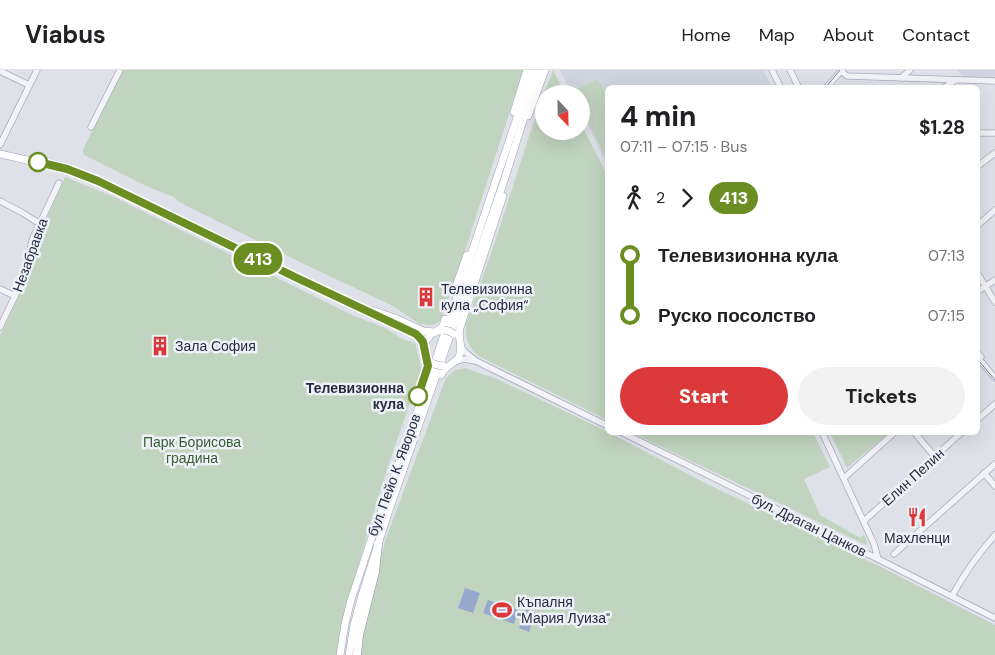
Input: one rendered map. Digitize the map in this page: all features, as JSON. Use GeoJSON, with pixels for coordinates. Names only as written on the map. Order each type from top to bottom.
{"type":"FeatureCollection","features":[{"type":"Feature","properties":{"kind":"highway"},"geometry":{"type":"LineString","coordinates":[[357,655],[359,635],[375,572],[378,544]]}},
{"type":"Feature","properties":{"kind":"main road","name":"бул. Пейо К. Яворов"},"geometry":{"type":"LineString","coordinates":[[340,655],[351,600],[503,184],[523,109],[530,70]]}},
{"type":"Feature","properties":{"kind":"main road"},"geometry":{"type":"LineString","coordinates":[[448,364],[437,365],[432,362],[425,351],[427,339],[443,326],[530,70]]}},
{"type":"Feature","properties":{"kind":"main road","name":"бул. Пейо К. Яворов"},"geometry":{"type":"LineString","coordinates":[[523,109],[539,70]]}},
{"type":"Feature","properties":{"kind":"main road"},"geometry":{"type":"LineString","coordinates":[[502,150],[544,70]]}},
{"type":"Feature","properties":{"kind":"main road"},"geometry":{"type":"LineString","coordinates":[[385,511],[396,501],[441,376],[448,364],[459,356],[461,349],[459,331],[461,322],[497,218],[515,154],[544,70]]}},
{"type":"Feature","properties":{"kind":"main road"},"geometry":{"type":"LineString","coordinates":[[515,154],[523,109]]}},
{"type":"Feature","properties":{"kind":"main road"},"geometry":{"type":"LineString","coordinates":[[0,154],[67,169],[98,181],[416,334],[422,340],[428,366],[383,497],[385,511]]}},
{"type":"Feature","properties":{"kind":"main road"},"geometry":{"type":"LineString","coordinates":[[352,304],[389,316],[423,331],[454,334],[460,342]]}},
{"type":"Feature","properties":{"kind":"main road","name":"бул. Пейо К. Яворов"},"geometry":{"type":"LineString","coordinates":[[349,655],[354,625],[378,544],[385,511]]}},
{"type":"Feature","properties":{"kind":"street"},"geometry":{"type":"LineString","coordinates":[[0,145],[2,136],[37,70]]}},
{"type":"Feature","properties":{"kind":"street"},"geometry":{"type":"LineString","coordinates":[[91,127],[120,70]]}},
{"type":"Feature","properties":{"kind":"street"},"geometry":{"type":"LineString","coordinates":[[772,70],[780,85]]}},
{"type":"Feature","properties":{"kind":"street"},"geometry":{"type":"LineString","coordinates":[[790,70],[798,85]]}},
{"type":"Feature","properties":{"kind":"street"},"geometry":{"type":"LineString","coordinates":[[901,78],[910,70]]}},
{"type":"Feature","properties":{"kind":"street"},"geometry":{"type":"LineString","coordinates":[[0,71],[30,85]]}},
{"type":"Feature","properties":{"kind":"street"},"geometry":{"type":"LineString","coordinates":[[829,85],[841,71],[847,76],[995,81]]}},
{"type":"Feature","properties":{"kind":"street"},"geometry":{"type":"LineString","coordinates":[[948,85],[955,80]]}},
{"type":"Feature","properties":{"kind":"street"},"geometry":{"type":"LineString","coordinates":[[980,132],[995,133]]}},
{"type":"Feature","properties":{"kind":"street"},"geometry":{"type":"LineString","coordinates":[[980,164],[995,153]]}},
{"type":"Feature","properties":{"kind":"street","name":"Незабравка"},"geometry":{"type":"LineString","coordinates":[[0,326],[26,273],[30,247],[59,183]]}},
{"type":"Feature","properties":{"kind":"street"},"geometry":{"type":"LineString","coordinates":[[0,201],[24,213],[40,224]]}},
{"type":"Feature","properties":{"kind":"street"},"geometry":{"type":"LineString","coordinates":[[980,222],[995,210]]}},
{"type":"Feature","properties":{"kind":"street"},"geometry":{"type":"LineString","coordinates":[[980,277],[995,302]]}},
{"type":"Feature","properties":{"kind":"street"},"geometry":{"type":"LineString","coordinates":[[980,290],[995,280]]}},
{"type":"Feature","properties":{"kind":"street"},"geometry":{"type":"LineString","coordinates":[[0,289],[15,296]]}},
{"type":"Feature","properties":{"kind":"street"},"geometry":{"type":"LineString","coordinates":[[460,342],[464,351],[476,361]]}},
{"type":"Feature","properties":{"kind":"street"},"geometry":{"type":"LineString","coordinates":[[448,364],[471,359],[605,425]]}},
{"type":"Feature","properties":{"kind":"street"},"geometry":{"type":"LineString","coordinates":[[980,359],[995,378]]}},
{"type":"Feature","properties":{"kind":"street"},"geometry":{"type":"LineString","coordinates":[[980,417],[995,404]]}},
{"type":"Feature","properties":{"kind":"street","name":"бул. Драган Цанков"},"geometry":{"type":"LineString","coordinates":[[628,435],[995,618]]}},
{"type":"Feature","properties":{"kind":"street"},"geometry":{"type":"LineString","coordinates":[[823,435],[864,521],[878,559]]}},
{"type":"Feature","properties":{"kind":"street"},"geometry":{"type":"LineString","coordinates":[[844,478],[892,435]]}},
{"type":"Feature","properties":{"kind":"street"},"geometry":{"type":"LineString","coordinates":[[917,435],[935,457]]}},
{"type":"Feature","properties":{"kind":"street","name":"Елин Пелин"},"geometry":{"type":"LineString","coordinates":[[864,521],[959,435]]}},
{"type":"Feature","properties":{"kind":"street"},"geometry":{"type":"LineString","coordinates":[[894,554],[995,464]]}},
{"type":"Feature","properties":{"kind":"street"},"geometry":{"type":"LineString","coordinates":[[984,473],[995,486]]}},
{"type":"Feature","properties":{"kind":"street"},"geometry":{"type":"LineString","coordinates":[[952,596],[971,564],[995,535]]}},
{"type":"Feature","properties":{"kind":"shaded area"},"geometry":{"type":"Polygon","coordinates":[[[560,70],[763,70],[771,85],[605,85],[605,160],[590,130],[590,85],[568,85],[560,70]]]}},
{"type":"Feature","properties":{"kind":"shaded area"},"geometry":{"type":"Polygon","coordinates":[[[957,70],[995,70],[995,79],[966,79],[957,70]]]}},
{"type":"Feature","properties":{"kind":"green space"},"geometry":{"type":"Polygon","coordinates":[[[122,70],[523,70],[457,276],[440,321],[431,325],[420,324],[391,305],[179,202],[174,197],[144,185],[84,155],[83,150],[122,70]]]}},
{"type":"Feature","properties":{"kind":"green space"},"geometry":{"type":"Polygon","coordinates":[[[553,70],[560,85],[547,85],[553,70]]]}},
{"type":"Feature","properties":{"kind":"green space"},"geometry":{"type":"Polygon","coordinates":[[[598,79],[605,93],[605,156],[590,126],[590,85],[586,85],[598,79]]]}},
{"type":"Feature","properties":{"kind":"green space"},"geometry":{"type":"Polygon","coordinates":[[[535,119],[535,140],[589,140],[605,171],[605,419],[478,356],[470,345],[466,334],[466,324],[535,119]]]}},
{"type":"Feature","properties":{"kind":"green space","name":"Парк Борисова градина"},"geometry":{"type":"Polygon","coordinates":[[[65,177],[114,197],[352,315],[385,328],[402,339],[415,343],[422,368],[370,524],[341,627],[337,655],[0,655],[0,336],[30,273],[36,243],[65,177]]]}},
{"type":"Feature","properties":{"kind":"green space"},"geometry":{"type":"Polygon","coordinates":[[[465,368],[497,379],[602,429],[605,431],[605,435],[613,435],[705,483],[881,567],[995,625],[995,655],[360,655],[364,629],[385,541],[446,378],[455,370],[465,368]]]}},
{"type":"Feature","properties":{"kind":"green space"},"geometry":{"type":"Polygon","coordinates":[[[637,435],[814,435],[830,467],[804,479],[820,515],[860,538],[864,535],[867,542],[866,545],[637,435]]]}},
{"type":"Feature","properties":{"kind":"green space"},"geometry":{"type":"Polygon","coordinates":[[[831,435],[887,435],[847,468],[831,435]]]}},
{"type":"Feature","properties":{"kind":"water"},"geometry":{"type":"Polygon","coordinates":[[[465,588],[480,593],[473,613],[458,608],[465,588]]]}},
{"type":"Feature","properties":{"kind":"water"},"geometry":{"type":"Polygon","coordinates":[[[488,600],[518,610],[514,624],[483,613],[488,600]]]}},
{"type":"Feature","properties":{"kind":"water"},"geometry":{"type":"Polygon","coordinates":[[[526,609],[536,613],[533,620],[539,622],[537,626],[532,624],[529,632],[519,628],[526,609]]]}},
{"type":"Feature","properties":{"kind":"tram line"},"geometry":{"type":"LineString","coordinates":[[828,85],[840,70]]}},
{"type":"Feature","properties":{"kind":"tram line"},"geometry":{"type":"LineString","coordinates":[[980,362],[995,380]]}},
{"type":"Feature","properties":{"kind":"bus line","name":"413"},"geometry":{"type":"LineString","coordinates":[[38,162],[67,169],[98,181],[416,334],[423,342],[428,366],[418,396]]}},
{"type":"Feature","properties":{"kind":"place","name":"Телевизионна кула „София“"},"geometry":{"type":"Point","coordinates":[426,297]}},
{"type":"Feature","properties":{"kind":"place","name":"Зала София"},"geometry":{"type":"Point","coordinates":[160,346]}},
{"type":"Feature","properties":{"kind":"place","name":"Телевизионна кула"},"geometry":{"type":"Point","coordinates":[418,396]}},
{"type":"Feature","properties":{"kind":"place","name":"Махленци"},"geometry":{"type":"Point","coordinates":[917,517]}},
{"type":"Feature","properties":{"kind":"place","name":"Къпалня \"Мария Луиза\""},"geometry":{"type":"Point","coordinates":[502,610]}}]}
